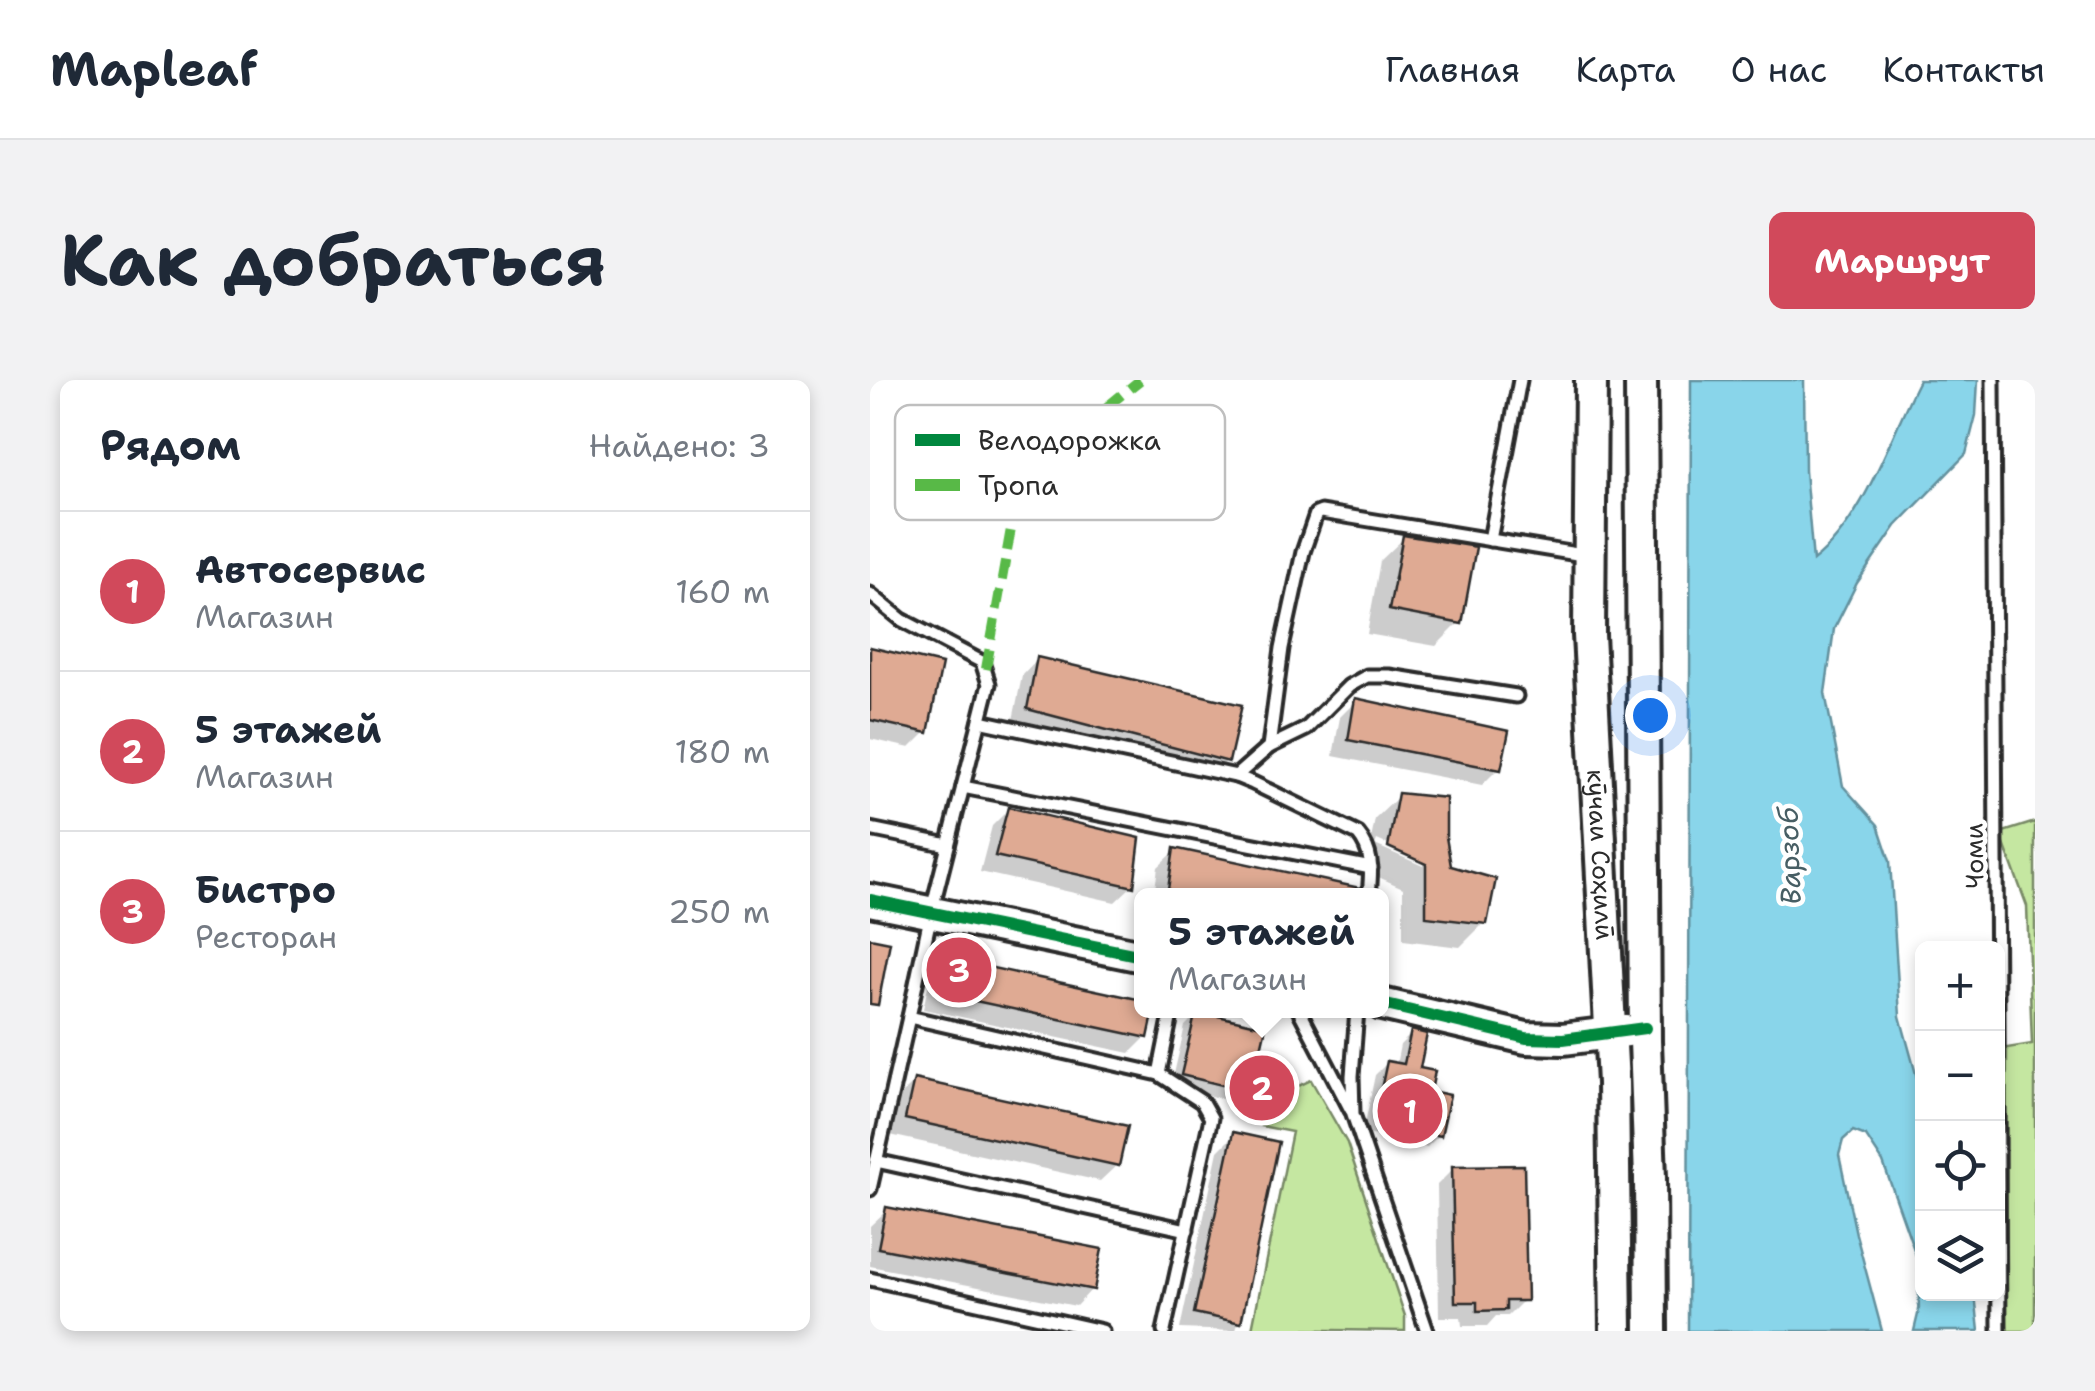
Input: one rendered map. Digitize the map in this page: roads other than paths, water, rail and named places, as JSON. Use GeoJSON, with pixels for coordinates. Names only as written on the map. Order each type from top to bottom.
{"type":"FeatureCollection","features":[{"type":"Feature","properties":{"kind":"main road","name":"кӯчаи Соҳилӣ"},"geometry":{"type":"LineString","coordinates":[[1591,380],[1589,635],[1614,1083],[1616,1331]]}},
{"type":"Feature","properties":{"kind":"main road"},"geometry":{"type":"LineString","coordinates":[[1640,380],[1651,1331]]}},
{"type":"Feature","properties":{"kind":"main road"},"geometry":{"type":"LineString","coordinates":[[1589,635],[1642,632]]}},
{"type":"Feature","properties":{"kind":"main road"},"geometry":{"type":"LineString","coordinates":[[870,900],[1134,954]]}},
{"type":"Feature","properties":{"kind":"main road"},"geometry":{"type":"LineString","coordinates":[[1389,1006],[1526,1038],[1562,1039],[1645,1028]]}},
{"type":"Feature","properties":{"kind":"lane"},"geometry":{"type":"LineString","coordinates":[[1490,540],[1520,380]]}},
{"type":"Feature","properties":{"kind":"lane","name":"Чоми"},"geometry":{"type":"LineString","coordinates":[[1994,380],[1999,1331]]}},
{"type":"Feature","properties":{"kind":"lane"},"geometry":{"type":"LineString","coordinates":[[1269,747],[1282,648],[1303,552],[1316,514],[1588,556]]}},
{"type":"Feature","properties":{"kind":"lane"},"geometry":{"type":"LineString","coordinates":[[870,594],[902,620],[982,662],[989,684],[931,914],[870,1189]]}},
{"type":"Feature","properties":{"kind":"lane"},"geometry":{"type":"LineString","coordinates":[[1236,776],[1269,747],[1306,728],[1349,686],[1367,676],[1516,696]]}},
{"type":"Feature","properties":{"kind":"lane"},"geometry":{"type":"LineString","coordinates":[[980,721],[1236,776],[1358,834],[1369,847],[1370,888]]}},
{"type":"Feature","properties":{"kind":"lane"},"geometry":{"type":"LineString","coordinates":[[964,787],[1372,868]]}},
{"type":"Feature","properties":{"kind":"lane"},"geometry":{"type":"LineString","coordinates":[[870,829],[948,845]]}},
{"type":"Feature","properties":{"kind":"lane"},"geometry":{"type":"LineString","coordinates":[[909,1017],[1159,1074],[1202,1102],[1211,1118],[1164,1331]]}},
{"type":"Feature","properties":{"kind":"lane"},"geometry":{"type":"LineString","coordinates":[[1159,1074],[1170,1018]]}},
{"type":"Feature","properties":{"kind":"lane"},"geometry":{"type":"LineString","coordinates":[[1303,1018],[1354,1114],[1428,1331]]}},
{"type":"Feature","properties":{"kind":"lane"},"geometry":{"type":"LineString","coordinates":[[1354,1114],[1356,1018]]}},
{"type":"Feature","properties":{"kind":"lane"},"geometry":{"type":"LineString","coordinates":[[876,1160],[1187,1230]]}},
{"type":"Feature","properties":{"kind":"lane"},"geometry":{"type":"LineString","coordinates":[[870,1279],[1102,1331]]}},
{"type":"Feature","properties":{"kind":"water","name":"Варзоб"},"geometry":{"type":"Polygon","coordinates":[[[1691,380],[1804,380],[1805,471],[1813,561],[1847,524],[1861,501],[1919,380],[1978,380],[1976,415],[1966,454],[1896,526],[1857,583],[1834,629],[1825,693],[1843,786],[1878,825],[1890,861],[1900,1016],[1915,1071],[1915,1253],[1883,1162],[1866,1136],[1853,1131],[1843,1140],[1839,1155],[1882,1331],[1688,1331],[1691,380]]]}},
{"type":"Feature","properties":{"kind":"water"},"geometry":{"type":"Polygon","coordinates":[[[1919,1301],[1976,1301],[1979,1331],[1914,1331],[1919,1301]]]}},
{"type":"Feature","properties":{"kind":"place","name":"Бистро"},"geometry":{"type":"Point","coordinates":[959,970]}},
{"type":"Feature","properties":{"kind":"place","name":"5 этажей"},"geometry":{"type":"Point","coordinates":[1262,1088]}},
{"type":"Feature","properties":{"kind":"place","name":"Автосервис"},"geometry":{"type":"Point","coordinates":[1410,1111]}}]}
